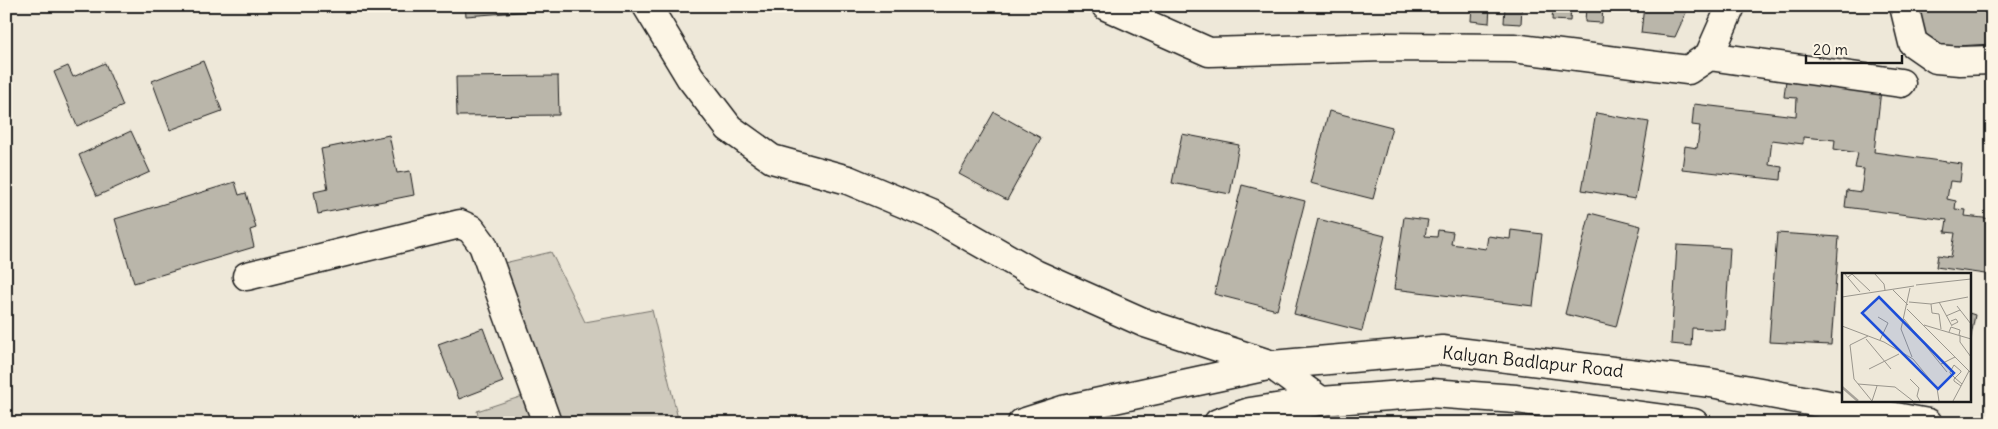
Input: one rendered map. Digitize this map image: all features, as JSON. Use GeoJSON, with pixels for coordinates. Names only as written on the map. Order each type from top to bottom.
{"type":"FeatureCollection","features":[{"type":"Feature","properties":{"kind":"street"},"geometry":{"type":"LineString","coordinates":[[647,6],[690,77],[729,128],[772,159],[848,180],[934,216],[1035,274],[1145,323],[1272,365],[1321,401]]}},
{"type":"Feature","properties":{"kind":"street"},"geometry":{"type":"LineString","coordinates":[[1106,6],[1209,52],[1383,47],[1513,48],[1688,70],[1709,56],[1731,6]]}},
{"type":"Feature","properties":{"kind":"street"},"geometry":{"type":"LineString","coordinates":[[1904,6],[1913,43],[1936,59],[1960,61],[1992,60]]}},
{"type":"Feature","properties":{"kind":"street"},"geometry":{"type":"LineString","coordinates":[[1709,56],[1901,83]]}},
{"type":"Feature","properties":{"kind":"street"},"geometry":{"type":"LineString","coordinates":[[247,276],[460,224],[472,228],[483,245],[547,423]]}},
{"type":"Feature","properties":{"kind":"street","name":"Kalyan Badlapur Road"},"geometry":{"type":"LineString","coordinates":[[1022,423],[1063,410],[1272,365],[1442,350],[1711,383],[1928,423]]}},
{"type":"Feature","properties":{"kind":"street"},"geometry":{"type":"LineString","coordinates":[[1218,423],[1250,412],[1321,401],[1431,393],[1516,399],[1694,423]]}},
{"type":"Feature","properties":{"kind":"shaded area"},"geometry":{"type":"Polygon","coordinates":[[[551,252],[585,322],[652,310],[679,423],[480,423],[477,411],[532,393],[487,267],[551,252]]]}},
{"type":"Feature","properties":{"kind":"building"},"geometry":{"type":"Polygon","coordinates":[[[465,6],[572,6],[573,8],[466,16],[465,6]]]}},
{"type":"Feature","properties":{"kind":"building"},"geometry":{"type":"Polygon","coordinates":[[[1472,6],[1490,6],[1489,23],[1471,21],[1472,6]]]}},
{"type":"Feature","properties":{"kind":"building"},"geometry":{"type":"Polygon","coordinates":[[[1505,6],[1522,6],[1521,24],[1504,23],[1505,6]]]}},
{"type":"Feature","properties":{"kind":"building"},"geometry":{"type":"Polygon","coordinates":[[[1553,6],[1571,6],[1570,21],[1552,20],[1553,6]]]}},
{"type":"Feature","properties":{"kind":"building"},"geometry":{"type":"Polygon","coordinates":[[[1586,6],[1603,6],[1602,23],[1585,22],[1586,6]]]}},
{"type":"Feature","properties":{"kind":"building"},"geometry":{"type":"Polygon","coordinates":[[[1644,6],[1689,6],[1675,37],[1641,33],[1644,6]]]}},
{"type":"Feature","properties":{"kind":"building"},"geometry":{"type":"Polygon","coordinates":[[[1920,6],[1992,6],[1992,44],[1922,48],[1920,6]]]}},
{"type":"Feature","properties":{"kind":"building"},"geometry":{"type":"Polygon","coordinates":[[[203,61],[222,111],[170,130],[152,81],[203,61]]]}},
{"type":"Feature","properties":{"kind":"building"},"geometry":{"type":"Polygon","coordinates":[[[105,63],[123,106],[77,126],[54,72],[68,66],[73,77],[105,63]]]}},
{"type":"Feature","properties":{"kind":"building"},"geometry":{"type":"Polygon","coordinates":[[[558,76],[559,115],[457,116],[456,77],[558,76]]]}},
{"type":"Feature","properties":{"kind":"building"},"geometry":{"type":"Polygon","coordinates":[[[1786,80],[1881,90],[1874,152],[1962,164],[1960,182],[1950,181],[1947,199],[1956,201],[1955,209],[1966,210],[1965,216],[1992,219],[1992,275],[1936,267],[1938,255],[1951,257],[1955,233],[1945,232],[1947,220],[1845,207],[1847,190],[1861,192],[1864,169],[1855,168],[1858,153],[1834,149],[1835,140],[1803,137],[1803,144],[1772,140],[1769,165],[1782,167],[1781,180],[1682,169],[1685,146],[1697,148],[1700,126],[1692,125],[1694,104],[1796,116],[1797,98],[1784,97],[1786,80]]]}},
{"type":"Feature","properties":{"kind":"building"},"geometry":{"type":"Polygon","coordinates":[[[1329,111],[1392,127],[1373,199],[1310,183],[1329,111]]]}},
{"type":"Feature","properties":{"kind":"building"},"geometry":{"type":"Polygon","coordinates":[[[994,112],[1041,138],[1007,200],[959,174],[994,112]]]}},
{"type":"Feature","properties":{"kind":"building"},"geometry":{"type":"Polygon","coordinates":[[[1596,113],[1649,122],[1635,199],[1582,190],[1596,113]]]}},
{"type":"Feature","properties":{"kind":"building"},"geometry":{"type":"Polygon","coordinates":[[[131,131],[150,172],[97,196],[79,155],[131,131]]]}},
{"type":"Feature","properties":{"kind":"building"},"geometry":{"type":"Polygon","coordinates":[[[1182,134],[1239,145],[1230,194],[1172,183],[1182,134]]]}},
{"type":"Feature","properties":{"kind":"building"},"geometry":{"type":"Polygon","coordinates":[[[389,135],[397,173],[410,171],[414,195],[318,214],[314,192],[328,189],[321,149],[389,135]]]}},
{"type":"Feature","properties":{"kind":"building"},"geometry":{"type":"Polygon","coordinates":[[[235,182],[239,195],[246,193],[256,228],[250,230],[254,247],[134,283],[115,219],[235,182]]]}},
{"type":"Feature","properties":{"kind":"building"},"geometry":{"type":"Polygon","coordinates":[[[1242,185],[1305,201],[1277,310],[1214,294],[1242,185]]]}},
{"type":"Feature","properties":{"kind":"building"},"geometry":{"type":"Polygon","coordinates":[[[1590,213],[1641,226],[1616,327],[1565,314],[1590,213]]]}},
{"type":"Feature","properties":{"kind":"building"},"geometry":{"type":"Polygon","coordinates":[[[1404,217],[1428,220],[1425,236],[1437,237],[1438,230],[1453,232],[1451,244],[1486,249],[1488,236],[1510,239],[1511,230],[1542,234],[1533,306],[1394,289],[1404,217]]]}},
{"type":"Feature","properties":{"kind":"building"},"geometry":{"type":"Polygon","coordinates":[[[1318,219],[1385,236],[1362,331],[1294,314],[1318,219]]]}},
{"type":"Feature","properties":{"kind":"building"},"geometry":{"type":"Polygon","coordinates":[[[1777,233],[1839,237],[1831,345],[1769,342],[1777,233]]]}},
{"type":"Feature","properties":{"kind":"building"},"geometry":{"type":"Polygon","coordinates":[[[1677,245],[1730,248],[1725,330],[1692,328],[1691,346],[1671,344],[1677,245]]]}},
{"type":"Feature","properties":{"kind":"building"},"geometry":{"type":"Polygon","coordinates":[[[1970,313],[1975,315],[1970,342],[1970,313]]]}},
{"type":"Feature","properties":{"kind":"building"},"geometry":{"type":"Polygon","coordinates":[[[483,328],[503,382],[459,399],[438,344],[483,328]]]}}]}
